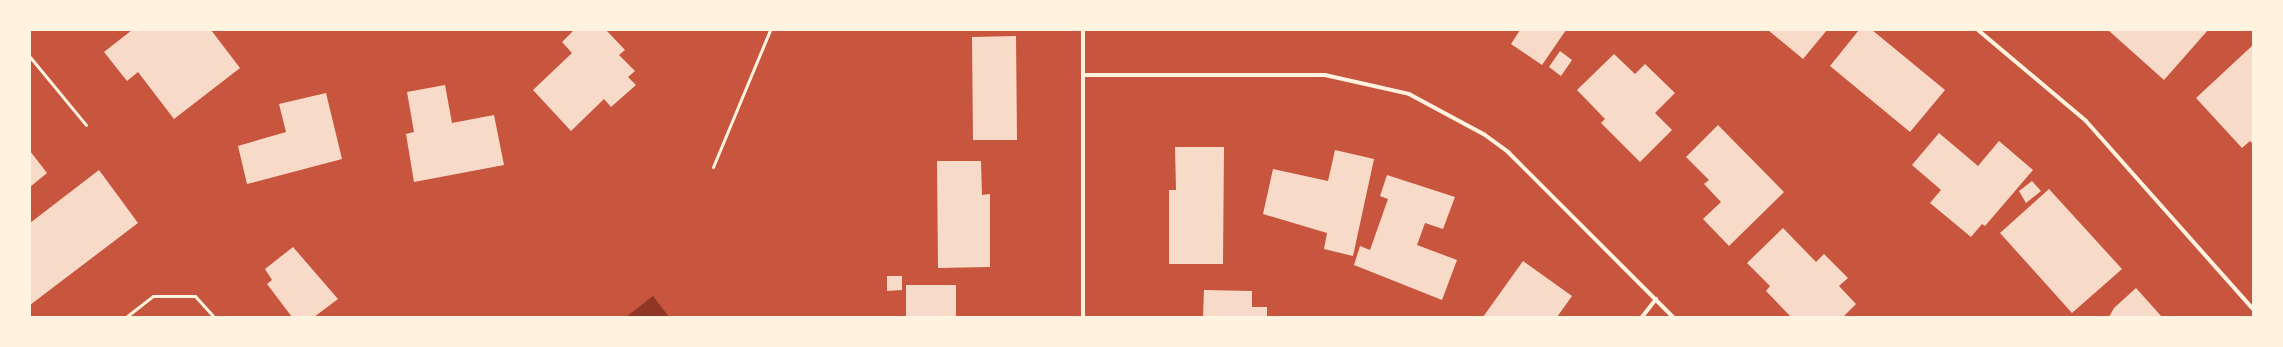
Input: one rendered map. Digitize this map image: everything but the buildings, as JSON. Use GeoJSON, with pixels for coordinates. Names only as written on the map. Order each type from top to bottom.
{"type":"FeatureCollection","features":[{"type":"Feature","properties":{"kind":"street"},"geometry":{"type":"LineString","coordinates":[[1083,30],[1083,317]]}},
{"type":"Feature","properties":{"kind":"street"},"geometry":{"type":"LineString","coordinates":[[1978,30],[2086,121],[2253,309]]}},
{"type":"Feature","properties":{"kind":"street"},"geometry":{"type":"LineString","coordinates":[[1083,75],[1325,75],[1409,94],[1485,135],[1508,152],[1673,317]]}},
{"type":"Feature","properties":{"kind":"street"},"geometry":{"type":"LineString","coordinates":[[1642,317],[1656,299]]}},
{"type":"Feature","properties":{"kind":"lane"},"geometry":{"type":"LineString","coordinates":[[713,167],[770,30]]}},
{"type":"Feature","properties":{"kind":"lane"},"geometry":{"type":"LineString","coordinates":[[30,57],[86,125]]}},
{"type":"Feature","properties":{"kind":"lane"},"geometry":{"type":"LineString","coordinates":[[126,317],[153,296],[195,296],[214,317]]}},
{"type":"Feature","properties":{"kind":"shaded area"},"geometry":{"type":"Polygon","coordinates":[[[653,296],[669,317],[626,317],[653,296]]]}}]}
